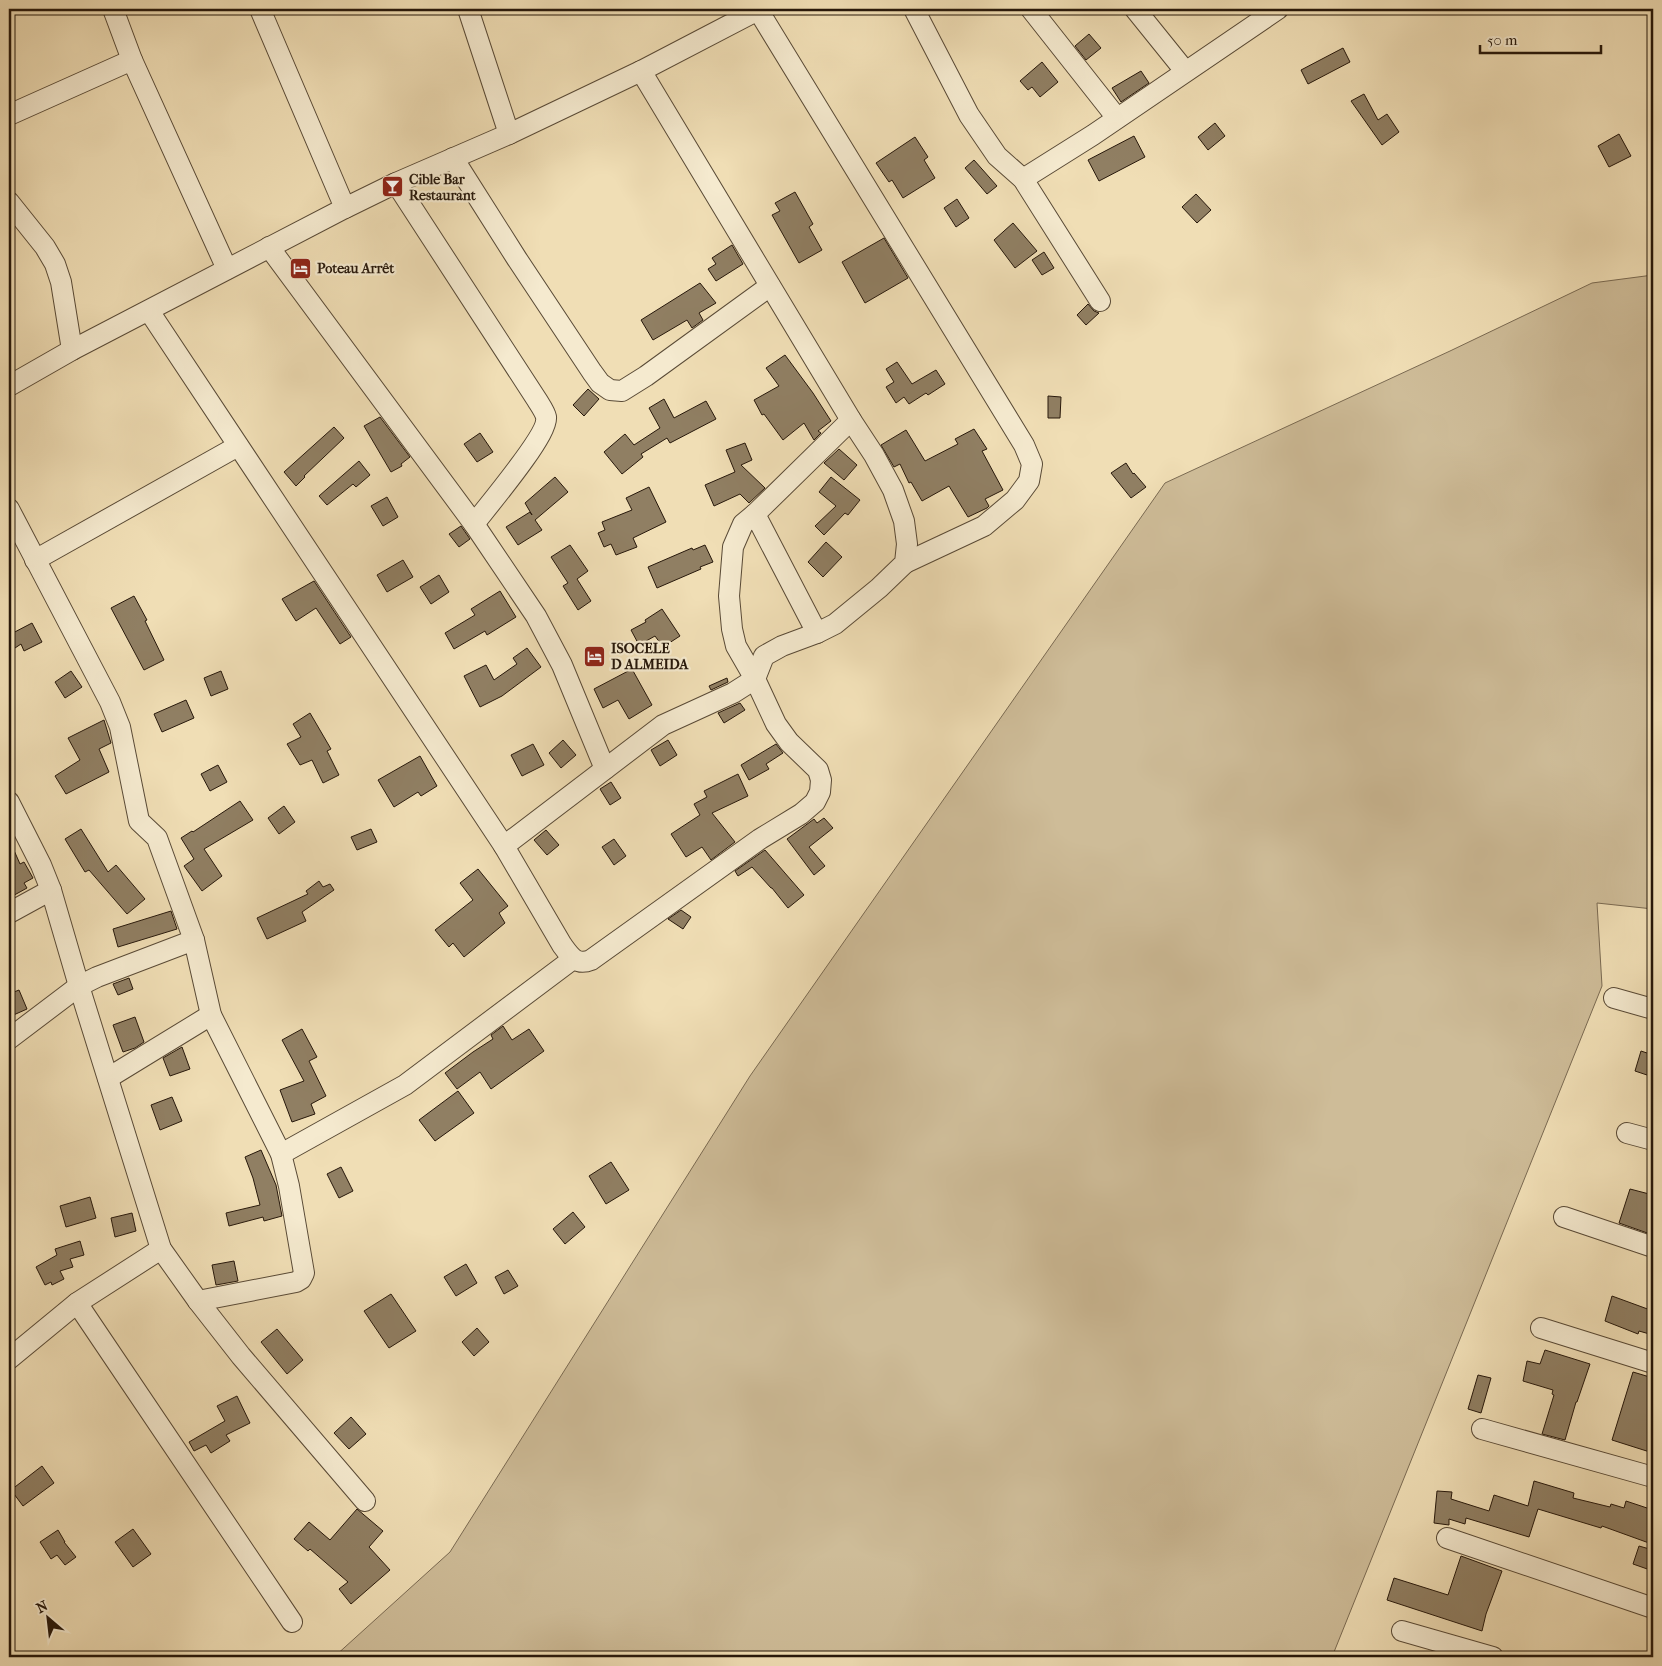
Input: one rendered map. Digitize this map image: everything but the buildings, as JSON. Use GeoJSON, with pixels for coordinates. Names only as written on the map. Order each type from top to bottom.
{"type":"FeatureCollection","features":[{"type":"Feature","properties":{"kind":"street"},"geometry":{"type":"LineString","coordinates":[[113,9],[132,60],[227,269]]}},
{"type":"Feature","properties":{"kind":"street"},"geometry":{"type":"LineString","coordinates":[[260,9],[345,208]]}},
{"type":"Feature","properties":{"kind":"street"},"geometry":{"type":"LineString","coordinates":[[468,9],[509,134]]}},
{"type":"Feature","properties":{"kind":"street"},"geometry":{"type":"LineString","coordinates":[[9,386],[72,350],[396,182],[509,134],[640,71],[759,9],[1024,445],[1032,464],[1029,481],[1015,500],[984,526],[905,563],[835,624],[817,634],[782,646],[764,656],[755,679],[733,693],[663,725],[504,846]]}},
{"type":"Feature","properties":{"kind":"street"},"geometry":{"type":"LineString","coordinates":[[914,9],[968,115],[998,156],[1023,179],[1100,301]]}},
{"type":"Feature","properties":{"kind":"street"},"geometry":{"type":"LineString","coordinates":[[1031,9],[1117,118]]}},
{"type":"Feature","properties":{"kind":"street"},"geometry":{"type":"LineString","coordinates":[[1136,9],[1185,72]]}},
{"type":"Feature","properties":{"kind":"street"},"geometry":{"type":"LineString","coordinates":[[1023,179],[1278,9]]}},
{"type":"Feature","properties":{"kind":"street"},"geometry":{"type":"LineString","coordinates":[[9,115],[132,60]]}},
{"type":"Feature","properties":{"kind":"street"},"geometry":{"type":"LineString","coordinates":[[640,71],[874,455],[893,490],[904,521],[907,544],[905,563]]}},
{"type":"Feature","properties":{"kind":"street"},"geometry":{"type":"LineString","coordinates":[[453,158],[582,358],[600,383],[610,390],[622,391],[646,376],[770,286]]}},
{"type":"Feature","properties":{"kind":"street"},"geometry":{"type":"LineString","coordinates":[[396,182],[537,400],[546,418],[544,430],[515,472],[474,524]]}},
{"type":"Feature","properties":{"kind":"street"},"geometry":{"type":"LineString","coordinates":[[9,202],[45,247],[55,264],[72,350]]}},
{"type":"Feature","properties":{"kind":"street"},"geometry":{"type":"LineString","coordinates":[[270,246],[474,524],[536,616],[562,665],[605,769]]}},
{"type":"Feature","properties":{"kind":"street"},"geometry":{"type":"LineString","coordinates":[[149,311],[504,846],[562,945],[573,959],[584,963],[591,960],[760,839],[801,814],[815,802],[820,792],[821,780],[818,770],[789,742],[776,724],[755,679],[736,646],[732,629],[729,596],[733,547],[743,524],[851,420]]}},
{"type":"Feature","properties":{"kind":"street"},"geometry":{"type":"LineString","coordinates":[[35,560],[238,446]]}},
{"type":"Feature","properties":{"kind":"street"},"geometry":{"type":"LineString","coordinates":[[9,510],[110,702],[120,727],[139,822],[157,838],[194,940],[211,1015],[281,1154],[289,1186],[304,1273],[301,1279],[296,1282],[198,1301]]}},
{"type":"Feature","properties":{"kind":"street"},"geometry":{"type":"LineString","coordinates":[[755,514],[817,634]]}},
{"type":"Feature","properties":{"kind":"street"},"geometry":{"type":"LineString","coordinates":[[9,802],[41,865],[51,890],[161,1249],[198,1301],[241,1356],[365,1501]]}},
{"type":"Feature","properties":{"kind":"street"},"geometry":{"type":"LineString","coordinates":[[9,913],[51,890]]}},
{"type":"Feature","properties":{"kind":"street"},"geometry":{"type":"LineString","coordinates":[[9,1039],[79,986],[97,977],[194,940]]}},
{"type":"Feature","properties":{"kind":"street"},"geometry":{"type":"LineString","coordinates":[[281,1154],[405,1085],[573,959]]}},
{"type":"Feature","properties":{"kind":"street"},"geometry":{"type":"LineString","coordinates":[[1614,998],[1653,1009]]}},
{"type":"Feature","properties":{"kind":"street"},"geometry":{"type":"LineString","coordinates":[[108,1078],[211,1015]]}},
{"type":"Feature","properties":{"kind":"street"},"geometry":{"type":"LineString","coordinates":[[1627,1133],[1653,1140]]}},
{"type":"Feature","properties":{"kind":"street"},"geometry":{"type":"LineString","coordinates":[[1564,1217],[1653,1247]]}},
{"type":"Feature","properties":{"kind":"street"},"geometry":{"type":"LineString","coordinates":[[9,1359],[77,1303],[161,1249]]}},
{"type":"Feature","properties":{"kind":"street"},"geometry":{"type":"LineString","coordinates":[[77,1303],[292,1622]]}},
{"type":"Feature","properties":{"kind":"street"},"geometry":{"type":"LineString","coordinates":[[1541,1328],[1653,1364]]}},
{"type":"Feature","properties":{"kind":"street"},"geometry":{"type":"LineString","coordinates":[[1482,1429],[1653,1477]]}},
{"type":"Feature","properties":{"kind":"street"},"geometry":{"type":"LineString","coordinates":[[1447,1538],[1653,1608]]}},
{"type":"Feature","properties":{"kind":"street"},"geometry":{"type":"LineString","coordinates":[[1402,1631],[1493,1657]]}},
{"type":"Feature","properties":{"kind":"shaded area"},"geometry":{"type":"Polygon","coordinates":[[[1653,275],[1653,909],[1597,903],[1602,986],[1332,1657],[334,1657],[450,1552],[750,1076],[1165,483],[1592,283],[1653,275]]]}},
{"type":"Feature","properties":{"kind":"place","name":"Cible Bar Restaurant"},"geometry":{"type":"Point","coordinates":[393,187]}},
{"type":"Feature","properties":{"kind":"place","name":"Poteau Arrêt"},"geometry":{"type":"Point","coordinates":[301,268]}},
{"type":"Feature","properties":{"kind":"place","name":"ISOCELE D ALMEIDA"},"geometry":{"type":"Point","coordinates":[595,656]}}]}
